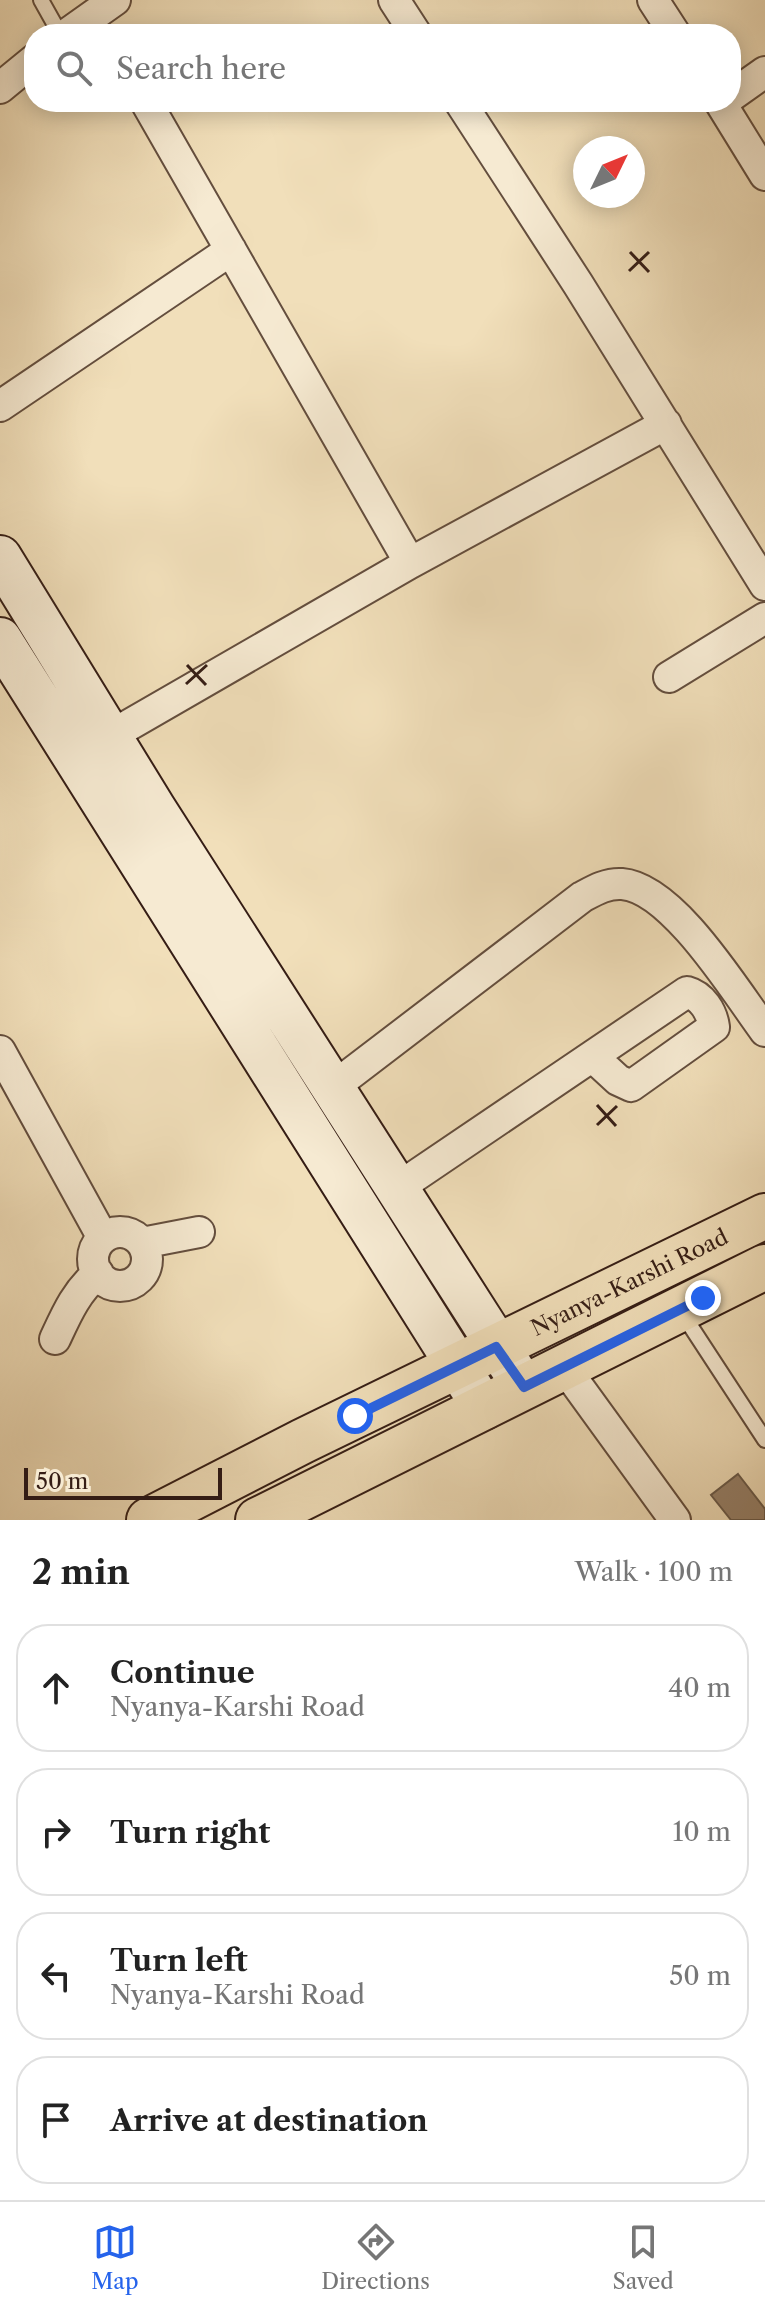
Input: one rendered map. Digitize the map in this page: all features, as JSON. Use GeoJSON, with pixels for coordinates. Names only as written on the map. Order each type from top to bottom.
{"type":"FeatureCollection","features":[{"type":"Feature","properties":{"kind":"main road","name":"Nyanya-Karshi Road"},"geometry":{"type":"LineString","coordinates":[[149,1520],[765,1216]]}},
{"type":"Feature","properties":{"kind":"main road"},"geometry":{"type":"LineString","coordinates":[[263,1519],[765,1267]]}},
{"type":"Feature","properties":{"kind":"street"},"geometry":{"type":"LineString","coordinates":[[394,0],[410,24]]}},
{"type":"Feature","properties":{"kind":"street"},"geometry":{"type":"LineString","coordinates":[[653,0],[669,24]]}},
{"type":"Feature","properties":{"kind":"street"},"geometry":{"type":"LineString","coordinates":[[0,88],[24,68]]}},
{"type":"Feature","properties":{"kind":"street"},"geometry":{"type":"LineString","coordinates":[[741,89],[765,72]]}},
{"type":"Feature","properties":{"kind":"street"},"geometry":{"type":"LineString","coordinates":[[152,112],[410,563]]}},
{"type":"Feature","properties":{"kind":"street"},"geometry":{"type":"LineString","coordinates":[[466,112],[765,585]]}},
{"type":"Feature","properties":{"kind":"street"},"geometry":{"type":"LineString","coordinates":[[727,112],[765,175]]}},
{"type":"Feature","properties":{"kind":"street"},"geometry":{"type":"LineString","coordinates":[[0,406],[231,250]]}},
{"type":"Feature","properties":{"kind":"street"},"geometry":{"type":"LineString","coordinates":[[110,736],[410,563],[666,424]]}},
{"type":"Feature","properties":{"kind":"street"},"geometry":{"type":"LineString","coordinates":[[0,557],[396,1189],[477,1356],[484,1408]]}},
{"type":"Feature","properties":{"kind":"street"},"geometry":{"type":"LineString","coordinates":[[669,677],[765,618]]}},
{"type":"Feature","properties":{"kind":"street"},"geometry":{"type":"LineString","coordinates":[[0,639],[477,1356],[524,1387]]}},
{"type":"Feature","properties":{"kind":"street"},"geometry":{"type":"LineString","coordinates":[[332,1088],[582,897],[607,885],[626,884],[656,897],[684,922],[765,1031]]}},
{"type":"Feature","properties":{"kind":"street"},"geometry":{"type":"LineString","coordinates":[[0,1051],[103,1238]]}},
{"type":"Feature","properties":{"kind":"street"},"geometry":{"type":"LineString","coordinates":[[396,1189],[593,1057]]}},
{"type":"Feature","properties":{"kind":"street"},"geometry":{"type":"LineString","coordinates":[[119,1232],[136,1237],[142,1243],[147,1260],[141,1277],[134,1282],[109,1283],[98,1273],[94,1253],[103,1238],[119,1232]]}},
{"type":"Feature","properties":{"kind":"street"},"geometry":{"type":"LineString","coordinates":[[142,1243],[199,1232]]}},
{"type":"Feature","properties":{"kind":"street"},"geometry":{"type":"LineString","coordinates":[[55,1339],[73,1299],[81,1287],[98,1273]]}},
{"type":"Feature","properties":{"kind":"street"},"geometry":{"type":"LineString","coordinates":[[564,1367],[675,1520]]}},
{"type":"Feature","properties":{"kind":"lane"},"geometry":{"type":"LineString","coordinates":[[41,0],[54,24]]}},
{"type":"Feature","properties":{"kind":"lane"},"geometry":{"type":"LineString","coordinates":[[680,1310],[765,1440]]}},
{"type":"Feature","properties":{"kind":"building"},"geometry":{"type":"Polygon","coordinates":[[[738,1474],[765,1509],[765,1520],[731,1520],[711,1495],[738,1474]]]}},
{"type":"Feature","properties":{"kind":"route"},"geometry":{"type":"LineString","coordinates":[[355,1416],[496,1347],[524,1387],[703,1298]]}}]}
